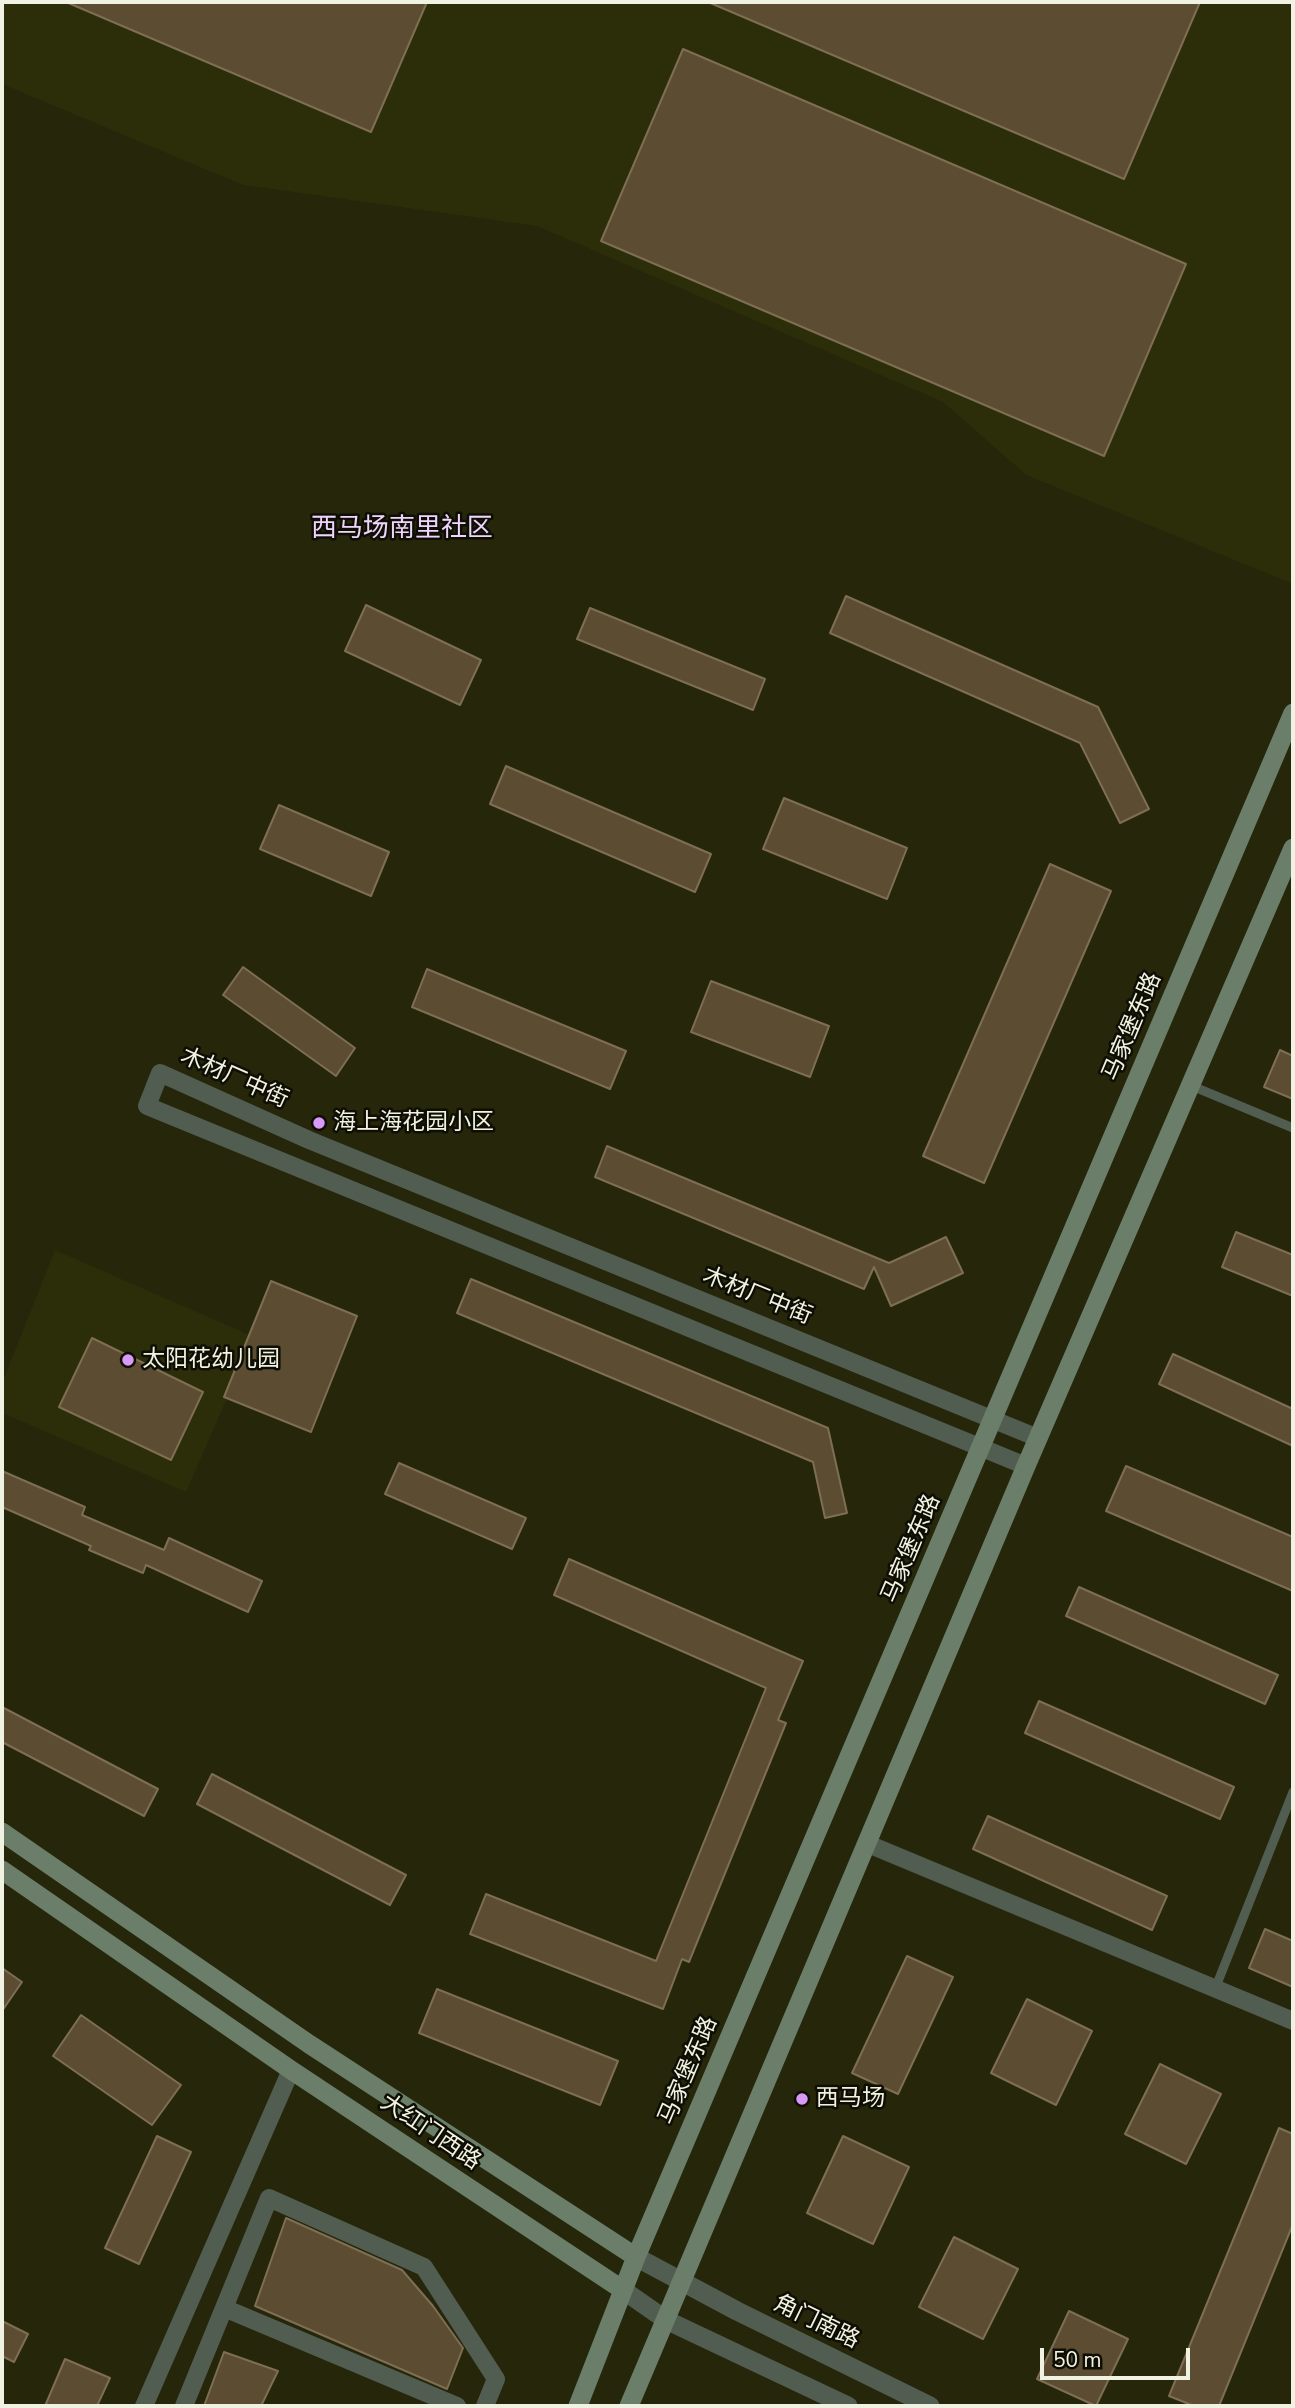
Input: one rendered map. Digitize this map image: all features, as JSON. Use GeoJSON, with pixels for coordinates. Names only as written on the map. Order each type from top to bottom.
{"type":"FeatureCollection","features":[{"type":"Feature","properties":{"kind":"main road","name":"马家堡东路"},"geometry":{"type":"LineString","coordinates":[[578,2406],[636,2257],[1293,716]]}},
{"type":"Feature","properties":{"kind":"main road"},"geometry":{"type":"LineString","coordinates":[[629,2406],[1026,1466],[1293,848]]}},
{"type":"Feature","properties":{"kind":"main road","name":"大红门西路"},"geometry":{"type":"LineString","coordinates":[[2,1832],[309,2044],[636,2257]]}},
{"type":"Feature","properties":{"kind":"main road","name":"大红门西路"},"geometry":{"type":"LineString","coordinates":[[2,1870],[292,2070],[623,2290]]}},
{"type":"Feature","properties":{"kind":"street","name":"木材厂中街"},"geometry":{"type":"LineString","coordinates":[[981,1448],[147,1106],[160,1073],[309,1140],[1038,1438]]}},
{"type":"Feature","properties":{"kind":"street"},"geometry":{"type":"LineString","coordinates":[[981,1448],[1026,1466]]}},
{"type":"Feature","properties":{"kind":"street"},"geometry":{"type":"LineString","coordinates":[[868,1843],[1293,2021]]}},
{"type":"Feature","properties":{"kind":"street"},"geometry":{"type":"LineString","coordinates":[[144,2406],[292,2070]]}},
{"type":"Feature","properties":{"kind":"street"},"geometry":{"type":"LineString","coordinates":[[184,2406],[269,2198],[424,2267],[496,2378],[485,2406]]}},
{"type":"Feature","properties":{"kind":"street","name":"大红门西路"},"geometry":{"type":"LineString","coordinates":[[636,2257],[682,2280]]}},
{"type":"Feature","properties":{"kind":"street","name":"角门南路"},"geometry":{"type":"LineString","coordinates":[[682,2280],[737,2311],[930,2406]]}},
{"type":"Feature","properties":{"kind":"street","name":"大红门西路"},"geometry":{"type":"LineString","coordinates":[[623,2290],[666,2320],[849,2406]]}},
{"type":"Feature","properties":{"kind":"street"},"geometry":{"type":"LineString","coordinates":[[224,2308],[457,2406]]}},
{"type":"Feature","properties":{"kind":"lane"},"geometry":{"type":"LineString","coordinates":[[1192,1086],[1293,1128]]}},
{"type":"Feature","properties":{"kind":"lane"},"geometry":{"type":"LineString","coordinates":[[1215,1989],[1293,1792]]}},
{"type":"Feature","properties":{"kind":"shaded area"},"geometry":{"type":"Polygon","coordinates":[[[2,2],[1293,2],[1291,583],[1026,475],[943,402],[537,226],[243,185],[2,84],[2,2]]]}},
{"type":"Feature","properties":{"kind":"shaded area","name":"太阳花幼儿园"},"geometry":{"type":"Polygon","coordinates":[[[55,1250],[254,1337],[186,1492],[2,1413],[2,1383],[55,1250]]]}},
{"type":"Feature","properties":{"kind":"building"},"geometry":{"type":"Polygon","coordinates":[[[66,2],[427,2],[371,132],[66,2]]]}},
{"type":"Feature","properties":{"kind":"building"},"geometry":{"type":"Polygon","coordinates":[[[708,2],[1200,2],[1124,179],[708,2]]]}},
{"type":"Feature","properties":{"kind":"building"},"geometry":{"type":"Polygon","coordinates":[[[683,49],[1186,264],[1104,456],[601,241],[683,49]]]}},
{"type":"Feature","properties":{"kind":"building"},"geometry":{"type":"Polygon","coordinates":[[[846,596],[1098,707],[1149,809],[1120,823],[1080,743],[830,633],[846,596]]]}},
{"type":"Feature","properties":{"kind":"building"},"geometry":{"type":"Polygon","coordinates":[[[366,605],[481,660],[460,705],[345,651],[366,605]]]}},
{"type":"Feature","properties":{"kind":"building"},"geometry":{"type":"Polygon","coordinates":[[[590,608],[765,679],[753,710],[577,639],[590,608]]]}},
{"type":"Feature","properties":{"kind":"building"},"geometry":{"type":"Polygon","coordinates":[[[506,766],[711,854],[695,892],[490,804],[506,766]]]}},
{"type":"Feature","properties":{"kind":"building"},"geometry":{"type":"Polygon","coordinates":[[[784,798],[907,848],[887,899],[763,849],[784,798]]]}},
{"type":"Feature","properties":{"kind":"building"},"geometry":{"type":"Polygon","coordinates":[[[279,805],[389,852],[371,896],[260,849],[279,805]]]}},
{"type":"Feature","properties":{"kind":"building"},"geometry":{"type":"Polygon","coordinates":[[[1050,864],[1111,891],[984,1183],[923,1156],[1050,864]]]}},
{"type":"Feature","properties":{"kind":"building"},"geometry":{"type":"Polygon","coordinates":[[[243,967],[355,1048],[336,1076],[223,995],[243,967]]]}},
{"type":"Feature","properties":{"kind":"building"},"geometry":{"type":"Polygon","coordinates":[[[427,969],[626,1051],[610,1089],[412,1007],[427,969]]]}},
{"type":"Feature","properties":{"kind":"building"},"geometry":{"type":"Polygon","coordinates":[[[711,981],[829,1026],[810,1077],[691,1032],[711,981]]]}},
{"type":"Feature","properties":{"kind":"building"},"geometry":{"type":"Polygon","coordinates":[[[1280,1050],[1293,1056],[1293,1099],[1264,1087],[1280,1050]]]}},
{"type":"Feature","properties":{"kind":"building"},"geometry":{"type":"Polygon","coordinates":[[[607,1146],[889,1263],[946,1237],[963,1273],[891,1306],[874,1267],[864,1289],[595,1177],[607,1146]]]}},
{"type":"Feature","properties":{"kind":"building"},"geometry":{"type":"Polygon","coordinates":[[[1236,1232],[1293,1255],[1293,1296],[1222,1267],[1236,1232]]]}},
{"type":"Feature","properties":{"kind":"building"},"geometry":{"type":"Polygon","coordinates":[[[471,1279],[828,1428],[847,1513],[825,1518],[813,1462],[457,1313],[471,1279]]]}},
{"type":"Feature","properties":{"kind":"building"},"geometry":{"type":"Polygon","coordinates":[[[271,1281],[357,1316],[311,1432],[224,1397],[271,1281]]]}},
{"type":"Feature","properties":{"kind":"building"},"geometry":{"type":"Polygon","coordinates":[[[92,1338],[203,1392],[171,1460],[59,1407],[92,1338]]]}},
{"type":"Feature","properties":{"kind":"building"},"geometry":{"type":"Polygon","coordinates":[[[1173,1354],[1293,1409],[1293,1446],[1159,1384],[1173,1354]]]}},
{"type":"Feature","properties":{"kind":"building"},"geometry":{"type":"Polygon","coordinates":[[[399,1463],[526,1518],[512,1549],[385,1494],[399,1463]]]}},
{"type":"Feature","properties":{"kind":"building"},"geometry":{"type":"Polygon","coordinates":[[[1126,1466],[1293,1537],[1293,1591],[1106,1511],[1126,1466]]]}},
{"type":"Feature","properties":{"kind":"building"},"geometry":{"type":"Polygon","coordinates":[[[2,1471],[85,1507],[82,1515],[164,1550],[169,1538],[262,1581],[248,1612],[146,1565],[143,1573],[89,1550],[91,1546],[2,1507],[2,1471]]]}},
{"type":"Feature","properties":{"kind":"building"},"geometry":{"type":"Polygon","coordinates":[[[569,1559],[803,1661],[778,1720],[786,1723],[689,1962],[682,1959],[663,2009],[470,1934],[486,1894],[656,1961],[766,1688],[554,1595],[569,1559]]]}},
{"type":"Feature","properties":{"kind":"building"},"geometry":{"type":"Polygon","coordinates":[[[1079,1587],[1278,1675],[1265,1704],[1066,1616],[1079,1587]]]}},
{"type":"Feature","properties":{"kind":"building"},"geometry":{"type":"Polygon","coordinates":[[[1039,1701],[1234,1787],[1220,1819],[1025,1733],[1039,1701]]]}},
{"type":"Feature","properties":{"kind":"building"},"geometry":{"type":"Polygon","coordinates":[[[2,1707],[158,1789],[144,1816],[2,1742],[2,1707]]]}},
{"type":"Feature","properties":{"kind":"building"},"geometry":{"type":"Polygon","coordinates":[[[212,1774],[406,1875],[390,1905],[197,1804],[212,1774]]]}},
{"type":"Feature","properties":{"kind":"building"},"geometry":{"type":"Polygon","coordinates":[[[988,1816],[1167,1896],[1152,1930],[973,1849],[988,1816]]]}},
{"type":"Feature","properties":{"kind":"building"},"geometry":{"type":"Polygon","coordinates":[[[1265,1929],[1293,1941],[1293,1987],[1249,1968],[1265,1929]]]}},
{"type":"Feature","properties":{"kind":"building"},"geometry":{"type":"Polygon","coordinates":[[[907,1956],[953,1977],[898,2094],[852,2073],[907,1956]]]}},
{"type":"Feature","properties":{"kind":"building"},"geometry":{"type":"Polygon","coordinates":[[[2,1968],[22,1982],[2,2011],[2,1968]]]}},
{"type":"Feature","properties":{"kind":"building"},"geometry":{"type":"Polygon","coordinates":[[[437,1989],[618,2061],[600,2105],[419,2033],[437,1989]]]}},
{"type":"Feature","properties":{"kind":"building"},"geometry":{"type":"Polygon","coordinates":[[[1027,1999],[1092,2031],[1056,2105],[991,2073],[1027,1999]]]}},
{"type":"Feature","properties":{"kind":"building"},"geometry":{"type":"Polygon","coordinates":[[[81,2015],[181,2085],[152,2125],[53,2056],[81,2015]]]}},
{"type":"Feature","properties":{"kind":"building"},"geometry":{"type":"Polygon","coordinates":[[[1160,2064],[1221,2094],[1186,2164],[1125,2134],[1160,2064]]]}},
{"type":"Feature","properties":{"kind":"building"},"geometry":{"type":"Polygon","coordinates":[[[1279,2128],[1293,2134],[1293,2224],[1219,2406],[1194,2406],[1169,2396],[1279,2128]]]}},
{"type":"Feature","properties":{"kind":"building"},"geometry":{"type":"Polygon","coordinates":[[[157,2136],[191,2152],[139,2264],[105,2248],[157,2136]]]}},
{"type":"Feature","properties":{"kind":"building"},"geometry":{"type":"Polygon","coordinates":[[[843,2136],[909,2167],[873,2244],[807,2213],[843,2136]]]}},
{"type":"Feature","properties":{"kind":"building"},"geometry":{"type":"Polygon","coordinates":[[[286,2218],[402,2270],[433,2306],[463,2348],[447,2389],[255,2306],[286,2218]]]}},
{"type":"Feature","properties":{"kind":"building"},"geometry":{"type":"Polygon","coordinates":[[[954,2237],[1018,2269],[983,2339],[919,2307],[954,2237]]]}},
{"type":"Feature","properties":{"kind":"building"},"geometry":{"type":"Polygon","coordinates":[[[1069,2311],[1128,2339],[1096,2406],[1037,2379],[1069,2311]]]}},
{"type":"Feature","properties":{"kind":"building"},"geometry":{"type":"Polygon","coordinates":[[[2,2321],[28,2334],[14,2362],[2,2356],[2,2321]]]}},
{"type":"Feature","properties":{"kind":"building"},"geometry":{"type":"Polygon","coordinates":[[[224,2352],[278,2371],[261,2406],[204,2406],[224,2352]]]}},
{"type":"Feature","properties":{"kind":"building"},"geometry":{"type":"Polygon","coordinates":[[[65,2359],[110,2378],[97,2406],[45,2406],[65,2359]]]}},
{"type":"Feature","properties":{"kind":"place","name":"海上海花园小区"},"geometry":{"type":"Point","coordinates":[319,1123]}},
{"type":"Feature","properties":{"kind":"place","name":"太阳花幼儿园"},"geometry":{"type":"Point","coordinates":[128,1360]}},
{"type":"Feature","properties":{"kind":"place","name":"西马场"},"geometry":{"type":"Point","coordinates":[802,2099]}},
{"type":"Feature","properties":{"kind":"district","name":"西马场南里社区"},"geometry":{"type":"Point","coordinates":[402,530]}}]}
